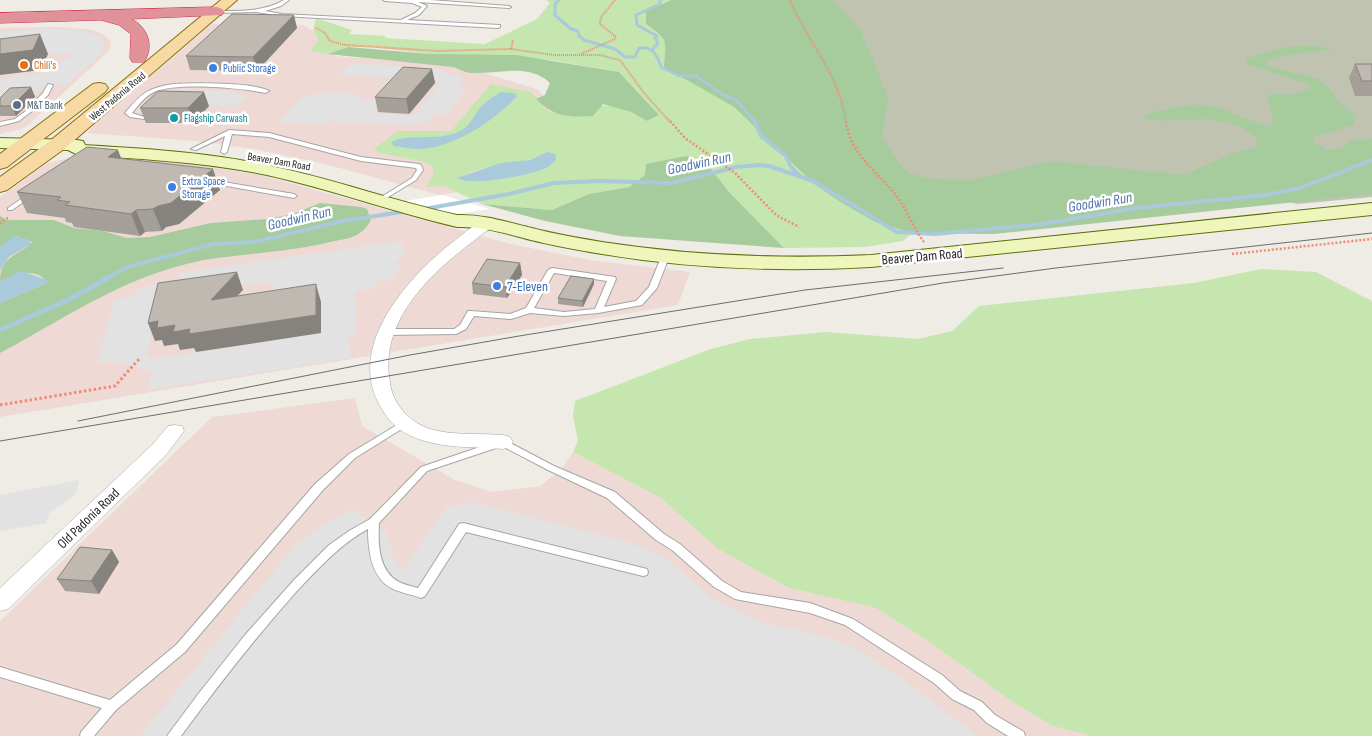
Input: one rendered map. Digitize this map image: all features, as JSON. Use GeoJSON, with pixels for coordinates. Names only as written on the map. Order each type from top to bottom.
{"type":"FeatureCollection","features":[{"type":"Feature","properties":{"kind":"highway"},"geometry":{"type":"LineString","coordinates":[[0,18],[194,13],[213,6]]}},
{"type":"Feature","properties":{"kind":"highway"},"geometry":{"type":"LineString","coordinates":[[65,16],[105,18],[130,24],[140,34],[141,48],[138,58]]}},
{"type":"Feature","properties":{"kind":"main road","name":"West Padonia Road"},"geometry":{"type":"LineString","coordinates":[[0,186],[66,146],[213,6],[230,0]]}},
{"type":"Feature","properties":{"kind":"main road","name":"West Padonia Road"},"geometry":{"type":"LineString","coordinates":[[0,163],[194,13]]}},
{"type":"Feature","properties":{"kind":"main road"},"geometry":{"type":"LineString","coordinates":[[66,146],[57,131],[164,46],[190,21],[194,13]]}},
{"type":"Feature","properties":{"kind":"main road","name":"Beaver Dam Road"},"geometry":{"type":"LineString","coordinates":[[0,143],[66,146],[88,143],[194,149],[212,160]]}},
{"type":"Feature","properties":{"kind":"main road","name":"Beaver Dam Road"},"geometry":{"type":"LineString","coordinates":[[66,146],[78,150],[212,160],[389,198],[437,217],[457,221],[477,218]]}},
{"type":"Feature","properties":{"kind":"main road","name":"Beaver Dam Road"},"geometry":{"type":"LineString","coordinates":[[389,198],[427,198],[477,218],[576,244],[664,257],[750,263],[834,263],[933,255],[1372,209]]}},
{"type":"Feature","properties":{"kind":"street"},"geometry":{"type":"LineString","coordinates":[[477,218],[420,278],[401,302],[386,332],[380,361],[381,388],[392,413],[420,432],[503,442]]}},
{"type":"Feature","properties":{"kind":"street","name":"Old Padonia Road"},"geometry":{"type":"LineString","coordinates":[[0,602],[159,450],[175,431]]}},
{"type":"Feature","properties":{"kind":"lane"},"geometry":{"type":"LineString","coordinates":[[257,11],[279,5],[287,0]]}},
{"type":"Feature","properties":{"kind":"lane"},"geometry":{"type":"LineString","coordinates":[[385,0],[509,7]]}},
{"type":"Feature","properties":{"kind":"lane"},"geometry":{"type":"LineString","coordinates":[[401,21],[417,14],[425,6],[412,1]]}},
{"type":"Feature","properties":{"kind":"lane"},"geometry":{"type":"LineString","coordinates":[[213,6],[282,15],[498,26]]}},
{"type":"Feature","properties":{"kind":"lane"},"geometry":{"type":"LineString","coordinates":[[36,104],[46,94],[50,85]]}},
{"type":"Feature","properties":{"kind":"lane"},"geometry":{"type":"LineString","coordinates":[[142,118],[132,116],[128,112],[150,91],[164,86],[249,87],[266,91]]}},
{"type":"Feature","properties":{"kind":"lane"},"geometry":{"type":"LineString","coordinates":[[0,124],[17,120],[28,111]]}},
{"type":"Feature","properties":{"kind":"lane"},"geometry":{"type":"LineString","coordinates":[[212,160],[229,132]]}},
{"type":"Feature","properties":{"kind":"lane"},"geometry":{"type":"LineString","coordinates":[[194,149],[229,132],[269,135],[361,159],[419,166],[418,175],[389,198]]}},
{"type":"Feature","properties":{"kind":"lane"},"geometry":{"type":"LineString","coordinates":[[197,179],[294,196]]}},
{"type":"Feature","properties":{"kind":"lane"},"geometry":{"type":"LineString","coordinates":[[10,209],[34,192]]}},
{"type":"Feature","properties":{"kind":"lane"},"geometry":{"type":"LineString","coordinates":[[386,332],[456,331],[462,327],[470,313],[511,318],[529,310],[564,314],[598,311],[639,303],[653,288],[664,257]]}},
{"type":"Feature","properties":{"kind":"lane"},"geometry":{"type":"LineString","coordinates":[[529,310],[552,270],[612,279],[598,311]]}},
{"type":"Feature","properties":{"kind":"lane"},"geometry":{"type":"LineString","coordinates":[[86,736],[112,706],[181,648],[319,487],[352,456],[405,423]]}},
{"type":"Feature","properties":{"kind":"lane"},"geometry":{"type":"LineString","coordinates":[[173,736],[258,625],[340,542],[374,522],[424,469],[503,442],[552,468],[611,495],[660,537],[676,547],[718,584],[739,596],[810,608],[849,622],[938,679],[956,695],[978,706],[991,718],[1019,736]]}},
{"type":"Feature","properties":{"kind":"lane"},"geometry":{"type":"LineString","coordinates":[[374,522],[373,542],[375,558],[379,568],[393,584],[421,593],[463,527],[643,572]]}},
{"type":"Feature","properties":{"kind":"lane"},"geometry":{"type":"LineString","coordinates":[[0,672],[112,706]]}},
{"type":"Feature","properties":{"kind":"path"},"geometry":{"type":"LineString","coordinates":[[578,55],[607,44],[616,36],[600,26],[600,21],[615,0]]}},
{"type":"Feature","properties":{"kind":"path"},"geometry":{"type":"LineString","coordinates":[[790,0],[799,22],[831,72],[844,110],[847,129],[863,162],[900,201],[914,229],[924,242]]}},
{"type":"Feature","properties":{"kind":"path"},"geometry":{"type":"LineString","coordinates":[[311,26],[325,33],[330,41],[345,45],[439,51],[511,49],[600,56],[620,60],[644,93],[678,130],[692,143],[735,173],[756,197],[776,215],[799,227]]}},
{"type":"Feature","properties":{"kind":"path"},"geometry":{"type":"LineString","coordinates":[[511,49],[514,40]]}},
{"type":"Feature","properties":{"kind":"path"},"geometry":{"type":"LineString","coordinates":[[1232,254],[1372,239]]}},
{"type":"Feature","properties":{"kind":"path"},"geometry":{"type":"LineString","coordinates":[[0,405],[115,386],[139,359]]}},
{"type":"Feature","properties":{"kind":"shaded area"},"geometry":{"type":"Polygon","coordinates":[[[724,0],[1372,0],[1372,197],[1298,204],[1191,182],[937,230],[724,0]]]}},
{"type":"Feature","properties":{"kind":"shaded area"},"geometry":{"type":"Polygon","coordinates":[[[212,24],[303,25],[321,35],[335,56],[462,66],[539,90],[593,168],[440,195],[321,163],[254,149],[196,141],[88,133],[91,128],[212,24]]]}},
{"type":"Feature","properties":{"kind":"shaded area"},"geometry":{"type":"Polygon","coordinates":[[[59,27],[89,29],[103,34],[111,42],[109,51],[28,125],[21,129],[0,134],[0,28],[59,27]]]}},
{"type":"Feature","properties":{"kind":"shaded area"},"geometry":{"type":"Polygon","coordinates":[[[43,28],[86,31],[102,39],[104,48],[101,54],[67,84],[39,89],[37,93],[0,97],[0,81],[4,78],[50,72],[72,54],[51,55],[52,52],[0,58],[0,32],[43,28]]]}},
{"type":"Feature","properties":{"kind":"shaded area"},"geometry":{"type":"Polygon","coordinates":[[[351,63],[444,69],[442,73],[459,76],[462,80],[459,86],[467,88],[447,114],[437,113],[429,121],[421,124],[400,125],[330,121],[326,125],[277,122],[305,95],[314,96],[318,92],[362,95],[359,99],[381,100],[372,113],[410,116],[416,113],[441,83],[435,80],[339,75],[351,63]]]}},
{"type":"Feature","properties":{"kind":"shaded area"},"geometry":{"type":"Polygon","coordinates":[[[168,90],[235,91],[233,94],[247,95],[238,105],[154,104],[168,90]]]}},
{"type":"Feature","properties":{"kind":"shaded area"},"geometry":{"type":"Polygon","coordinates":[[[64,159],[171,161],[261,175],[511,244],[590,260],[690,272],[678,305],[0,417],[0,197],[46,164],[64,159]]]}},
{"type":"Feature","properties":{"kind":"shaded area"},"geometry":{"type":"Polygon","coordinates":[[[402,241],[403,251],[407,252],[394,264],[403,267],[387,282],[376,281],[376,288],[355,292],[356,334],[349,335],[350,358],[148,390],[152,372],[112,361],[97,363],[114,300],[129,297],[141,288],[177,280],[179,273],[402,241]],[[271,281],[159,298],[146,356],[158,359],[321,333],[272,309],[271,281]]]}},
{"type":"Feature","properties":{"kind":"shaded area"},"geometry":{"type":"Polygon","coordinates":[[[355,398],[362,426],[455,480],[492,492],[541,486],[562,468],[573,452],[661,498],[718,549],[789,588],[876,608],[928,641],[1014,703],[1053,726],[1092,736],[0,736],[0,621],[212,417],[355,398]]]}},
{"type":"Feature","properties":{"kind":"shaded area"},"geometry":{"type":"Polygon","coordinates":[[[79,480],[76,494],[49,513],[46,523],[0,531],[0,495],[79,480]]]}},
{"type":"Feature","properties":{"kind":"shaded area"},"geometry":{"type":"Polygon","coordinates":[[[472,502],[625,541],[664,557],[713,599],[763,623],[822,636],[853,647],[901,678],[977,736],[140,736],[283,560],[300,542],[319,528],[352,509],[387,533],[394,559],[402,571],[447,507],[472,502]]]}},
{"type":"Feature","properties":{"kind":"green space"},"geometry":{"type":"Polygon","coordinates":[[[546,0],[671,0],[649,8],[646,24],[659,34],[664,42],[666,51],[665,67],[734,107],[814,184],[842,203],[875,222],[912,233],[903,241],[865,247],[784,248],[730,193],[706,163],[645,175],[629,187],[589,194],[552,210],[482,204],[444,186],[426,187],[433,175],[433,167],[425,162],[379,153],[374,149],[398,131],[451,131],[491,84],[531,92],[550,113],[600,105],[621,109],[647,121],[659,115],[619,72],[551,60],[429,54],[371,47],[348,47],[328,54],[310,51],[319,39],[313,30],[316,18],[352,30],[349,34],[485,44],[537,19],[550,3],[546,0]],[[543,153],[523,161],[468,173],[458,179],[484,181],[504,177],[543,153]]]}},
{"type":"Feature","properties":{"kind":"green space"},"geometry":{"type":"Polygon","coordinates":[[[671,0],[832,0],[860,29],[888,97],[882,136],[903,168],[912,174],[926,178],[967,181],[1050,161],[1184,175],[1236,152],[1256,148],[1257,137],[1227,123],[1201,119],[1143,119],[1145,115],[1169,108],[1203,105],[1218,108],[1267,126],[1274,122],[1267,96],[1274,93],[1288,95],[1312,88],[1307,84],[1248,64],[1245,60],[1265,52],[1299,45],[1322,47],[1332,50],[1279,56],[1266,61],[1267,66],[1317,78],[1330,89],[1340,104],[1356,115],[1353,125],[1313,137],[1316,143],[1325,149],[1340,149],[1351,141],[1372,138],[1372,194],[994,234],[912,233],[875,222],[842,203],[814,184],[734,107],[664,67],[664,41],[659,34],[646,24],[646,11],[671,0]]]}},
{"type":"Feature","properties":{"kind":"green space"},"geometry":{"type":"Polygon","coordinates":[[[348,47],[429,54],[516,55],[619,72],[659,115],[647,121],[631,112],[603,104],[593,116],[562,115],[550,110],[536,99],[545,95],[550,83],[533,73],[523,71],[470,73],[453,67],[328,54],[348,47]]]}},
{"type":"Feature","properties":{"kind":"green space"},"geometry":{"type":"Polygon","coordinates":[[[686,156],[706,163],[730,193],[784,248],[620,236],[545,221],[482,204],[552,210],[589,194],[629,187],[645,175],[646,164],[686,156]]]}},
{"type":"Feature","properties":{"kind":"green space"},"geometry":{"type":"Polygon","coordinates":[[[320,203],[367,209],[371,220],[363,231],[349,238],[302,248],[217,258],[158,272],[104,295],[0,353],[0,303],[47,283],[43,278],[32,273],[18,274],[0,282],[3,266],[7,261],[32,242],[16,236],[0,247],[0,216],[7,220],[54,220],[74,228],[103,231],[127,238],[150,237],[211,223],[268,219],[293,214],[320,203]]]}},
{"type":"Feature","properties":{"kind":"green space"},"geometry":{"type":"Polygon","coordinates":[[[1261,269],[1316,272],[1372,301],[1372,736],[1092,736],[1053,726],[1014,703],[928,641],[876,608],[789,588],[718,549],[661,498],[573,452],[578,441],[573,416],[575,401],[711,349],[750,339],[826,332],[918,339],[952,331],[979,306],[1194,283],[1261,269]]]}},
{"type":"Feature","properties":{"kind":"water"},"geometry":{"type":"Polygon","coordinates":[[[501,92],[515,93],[517,96],[486,123],[447,144],[421,149],[394,146],[391,142],[406,138],[439,137],[461,131],[489,99],[501,92]]]}},
{"type":"Feature","properties":{"kind":"water"},"geometry":{"type":"Polygon","coordinates":[[[547,152],[555,154],[556,159],[548,167],[540,170],[488,181],[457,178],[501,163],[530,160],[547,152]]]}},
{"type":"Feature","properties":{"kind":"water"},"geometry":{"type":"Polygon","coordinates":[[[14,236],[28,239],[31,244],[9,257],[0,270],[0,247],[14,236]]]}},
{"type":"Feature","properties":{"kind":"water"},"geometry":{"type":"Polygon","coordinates":[[[18,272],[24,272],[47,280],[47,283],[0,303],[0,282],[18,272]]]}},
{"type":"Feature","properties":{"kind":"pier"},"geometry":{"type":"Polygon","coordinates":[[[442,195],[490,209],[422,219],[374,206],[442,195]]]}},
{"type":"Feature","properties":{"kind":"building"},"geometry":{"type":"Polygon","coordinates":[[[232,14],[294,15],[253,57],[186,56],[232,14]]]}},
{"type":"Feature","properties":{"kind":"building"},"geometry":{"type":"Polygon","coordinates":[[[40,34],[33,50],[0,54],[0,39],[40,34]]]}},
{"type":"Feature","properties":{"kind":"building"},"geometry":{"type":"Polygon","coordinates":[[[1355,64],[1372,64],[1372,81],[1362,81],[1355,64]]]}},
{"type":"Feature","properties":{"kind":"building"},"geometry":{"type":"Polygon","coordinates":[[[403,67],[432,69],[406,99],[375,97],[403,67]]]}},
{"type":"Feature","properties":{"kind":"building"},"geometry":{"type":"Polygon","coordinates":[[[31,87],[12,106],[0,106],[0,98],[10,88],[31,87]]]}},
{"type":"Feature","properties":{"kind":"building"},"geometry":{"type":"Polygon","coordinates":[[[158,91],[204,92],[188,108],[140,108],[158,91]]]}},
{"type":"Feature","properties":{"kind":"building"},"geometry":{"type":"Polygon","coordinates":[[[87,147],[118,150],[108,157],[213,169],[171,203],[153,209],[136,210],[131,214],[65,205],[70,202],[57,200],[61,197],[17,192],[87,147]]]}},
{"type":"Feature","properties":{"kind":"building"},"geometry":{"type":"Polygon","coordinates":[[[487,259],[520,263],[505,287],[472,283],[487,259]]]}},
{"type":"Feature","properties":{"kind":"building"},"geometry":{"type":"Polygon","coordinates":[[[237,272],[211,300],[316,284],[316,315],[189,334],[190,329],[173,332],[175,325],[157,328],[158,321],[148,323],[158,283],[237,272]]]}},
{"type":"Feature","properties":{"kind":"building"},"geometry":{"type":"Polygon","coordinates":[[[571,276],[594,279],[582,301],[558,298],[571,276]]]}},
{"type":"Feature","properties":{"kind":"building"},"geometry":{"type":"Polygon","coordinates":[[[80,547],[112,550],[91,581],[57,579],[80,547]]]}},
{"type":"Feature","properties":{"kind":"waterway"},"geometry":{"type":"LineString","coordinates":[[559,0],[555,4],[555,15],[571,29],[578,31],[579,36],[584,40],[615,49],[625,57],[635,57],[639,48],[648,48],[654,52],[661,67],[680,76],[696,76],[723,95],[736,100],[756,123]]}},
{"type":"Feature","properties":{"kind":"waterway"},"geometry":{"type":"LineString","coordinates":[[652,50],[658,43],[655,38],[657,36],[637,25],[636,15],[660,4],[660,0]]}},
{"type":"Feature","properties":{"kind":"waterway"},"geometry":{"type":"LineString","coordinates":[[756,123],[761,136],[786,156],[791,167],[799,175]]}},
{"type":"Feature","properties":{"kind":"waterway","name":"Goodwin Run"},"geometry":{"type":"LineString","coordinates":[[424,209],[509,194],[554,183],[598,181],[672,183],[736,167],[759,165],[769,166],[813,181],[897,232],[935,234],[1042,224],[1136,208],[1266,195],[1300,188],[1372,160]]}},
{"type":"Feature","properties":{"kind":"waterway","name":"Goodwin Run"},"geometry":{"type":"LineString","coordinates":[[106,279],[127,267],[214,244],[254,242],[343,221],[408,211]]}},
{"type":"Feature","properties":{"kind":"waterway","name":"Goodwin Run"},"geometry":{"type":"LineString","coordinates":[[0,330],[68,300],[108,278]]}},
{"type":"Feature","properties":{"kind":"tram line"},"geometry":{"type":"LineString","coordinates":[[0,441],[943,283],[1056,268],[1372,233]]}},
{"type":"Feature","properties":{"kind":"tram line"},"geometry":{"type":"LineString","coordinates":[[78,421],[410,355],[519,336],[805,290],[1003,268]]}},
{"type":"Feature","properties":{"kind":"place","name":"Chili's"},"geometry":{"type":"Point","coordinates":[24,65]}},
{"type":"Feature","properties":{"kind":"place","name":"Public Storage"},"geometry":{"type":"Point","coordinates":[213,68]}},
{"type":"Feature","properties":{"kind":"place","name":"M&T Bank"},"geometry":{"type":"Point","coordinates":[17,105]}},
{"type":"Feature","properties":{"kind":"place","name":"Flagship Carwash"},"geometry":{"type":"Point","coordinates":[174,118]}},
{"type":"Feature","properties":{"kind":"place","name":"Extra Space Storage"},"geometry":{"type":"Point","coordinates":[172,187]}},
{"type":"Feature","properties":{"kind":"place","name":"7-Eleven"},"geometry":{"type":"Point","coordinates":[497,286]}}]}
